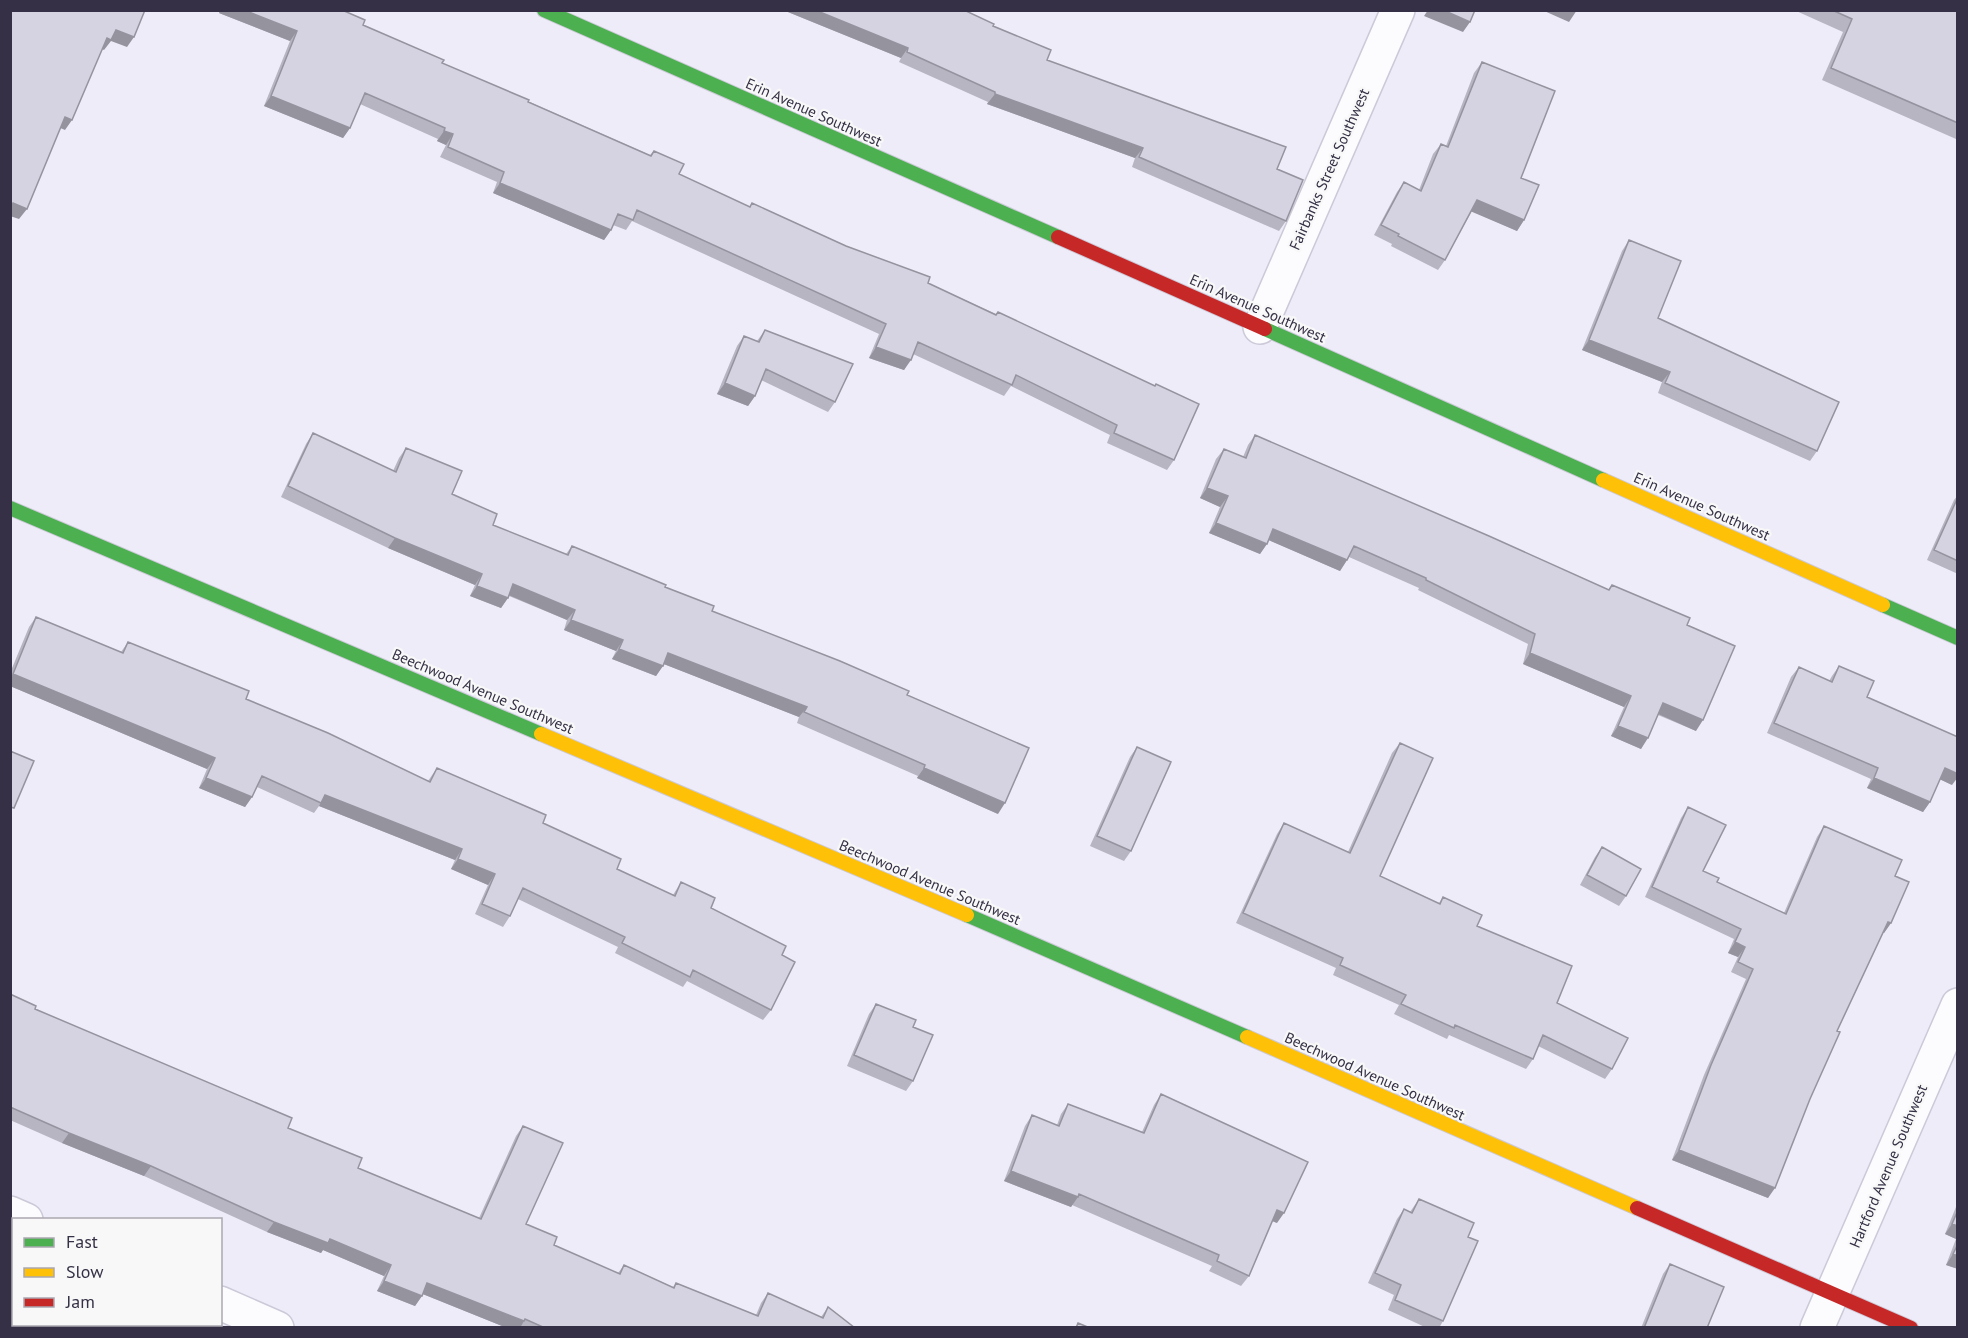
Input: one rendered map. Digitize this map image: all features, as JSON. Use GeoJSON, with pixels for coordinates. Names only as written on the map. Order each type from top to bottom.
{"type":"FeatureCollection","features":[{"type":"Feature","properties":{"kind":"street","name":"Erin Avenue Southwest"},"geometry":{"type":"LineString","coordinates":[[544,10],[1958,638]]}},
{"type":"Feature","properties":{"kind":"street","name":"Fairbanks Street Southwest"},"geometry":{"type":"LineString","coordinates":[[1260,327],[1398,10]]}},
{"type":"Feature","properties":{"kind":"street","name":"Beechwood Avenue Southwest"},"geometry":{"type":"LineString","coordinates":[[10,508],[1004,931],[1911,1328]]}},
{"type":"Feature","properties":{"kind":"street","name":"Hartford Avenue Southwest"},"geometry":{"type":"LineString","coordinates":[[1817,1328],[1958,1005]]}},
{"type":"Feature","properties":{"kind":"street"},"geometry":{"type":"LineString","coordinates":[[222,1304],[277,1328]]}},
{"type":"Feature","properties":{"kind":"building"},"geometry":{"type":"Polygon","coordinates":[[[10,10],[145,10],[134,37],[116,30],[111,40],[107,38],[72,120],[65,117],[27,209],[13,203],[10,211],[10,10]]]}},
{"type":"Feature","properties":{"kind":"building"},"geometry":{"type":"Polygon","coordinates":[[[244,10],[342,10],[365,20],[363,25],[444,60],[442,63],[529,100],[528,102],[651,156],[654,151],[684,164],[679,174],[750,207],[752,203],[846,246],[930,277],[928,283],[996,315],[998,312],[1155,386],[1156,384],[1199,404],[1174,460],[1114,433],[1117,425],[1016,375],[1012,385],[918,342],[911,360],[876,347],[886,324],[637,210],[633,220],[618,214],[611,230],[500,183],[504,172],[448,147],[453,134],[444,131],[445,128],[365,93],[350,128],[271,96],[297,31],[244,10]]]}},
{"type":"Feature","properties":{"kind":"building"},"geometry":{"type":"Polygon","coordinates":[[[815,10],[964,10],[994,24],[993,26],[1051,50],[1047,60],[1286,147],[1277,169],[1303,180],[1286,221],[1139,157],[1143,148],[995,94],[995,92],[907,52],[908,48],[815,10]]]}},
{"type":"Feature","properties":{"kind":"building"},"geometry":{"type":"Polygon","coordinates":[[[1443,10],[1475,10],[1470,22],[1443,10]]]}},
{"type":"Feature","properties":{"kind":"building"},"geometry":{"type":"Polygon","coordinates":[[[1832,10],[1958,10],[1958,123],[1831,68],[1852,19],[1832,10]]]}},
{"type":"Feature","properties":{"kind":"building"},"geometry":{"type":"Polygon","coordinates":[[[1482,62],[1555,91],[1521,178],[1539,185],[1524,220],[1477,200],[1445,260],[1381,225],[1404,182],[1421,191],[1441,144],[1448,147],[1482,62]]]}},
{"type":"Feature","properties":{"kind":"building"},"geometry":{"type":"Polygon","coordinates":[[[1629,240],[1681,261],[1658,318],[1839,402],[1817,451],[1665,383],[1670,372],[1589,340],[1629,240]]]}},
{"type":"Feature","properties":{"kind":"building"},"geometry":{"type":"Polygon","coordinates":[[[765,330],[853,364],[835,402],[766,369],[755,396],[725,383],[744,336],[759,342],[765,330]]]}},
{"type":"Feature","properties":{"kind":"building"},"geometry":{"type":"Polygon","coordinates":[[[313,433],[396,472],[406,448],[462,471],[452,494],[497,514],[493,525],[568,555],[572,546],[666,585],[665,587],[714,606],[712,611],[840,661],[909,691],[907,695],[1029,748],[1005,803],[804,712],[807,707],[668,653],[663,666],[619,649],[623,640],[571,620],[575,610],[513,584],[508,598],[477,586],[482,574],[395,538],[288,486],[313,433]]]}},
{"type":"Feature","properties":{"kind":"building"},"geometry":{"type":"Polygon","coordinates":[[[1255,435],[1609,590],[1612,585],[1690,618],[1687,625],[1735,646],[1703,720],[1663,703],[1648,738],[1618,726],[1631,696],[1530,653],[1535,634],[1426,578],[1354,546],[1347,560],[1273,529],[1267,544],[1216,523],[1228,496],[1207,488],[1224,449],[1246,458],[1255,435]]]}},
{"type":"Feature","properties":{"kind":"building"},"geometry":{"type":"Polygon","coordinates":[[[1958,497],[1958,561],[1934,550],[1958,497]]]}},
{"type":"Feature","properties":{"kind":"building"},"geometry":{"type":"Polygon","coordinates":[[[36,617],[123,653],[128,642],[249,691],[246,699],[328,733],[430,782],[437,768],[546,815],[543,823],[621,859],[617,869],[675,896],[681,882],[715,898],[711,908],[786,946],[782,955],[795,962],[771,1010],[693,970],[690,977],[622,943],[625,937],[523,888],[510,916],[482,904],[495,874],[458,859],[462,849],[325,795],[321,803],[262,776],[252,797],[206,778],[215,758],[13,674],[36,617]]]}},
{"type":"Feature","properties":{"kind":"building"},"geometry":{"type":"Polygon","coordinates":[[[1839,666],[1874,681],[1867,697],[1958,737],[1958,774],[1945,768],[1930,802],[1874,778],[1878,768],[1774,723],[1799,667],[1832,682],[1839,666]]]}},
{"type":"Feature","properties":{"kind":"building"},"geometry":{"type":"Polygon","coordinates":[[[1400,743],[1433,758],[1380,876],[1440,904],[1443,897],[1482,915],[1477,926],[1572,966],[1557,1003],[1628,1038],[1612,1069],[1543,1035],[1533,1059],[1455,1025],[1454,1028],[1401,1004],[1406,995],[1340,965],[1343,958],[1243,913],[1284,823],[1350,853],[1400,743]]]}},
{"type":"Feature","properties":{"kind":"building"},"geometry":{"type":"Polygon","coordinates":[[[1137,747],[1171,762],[1131,851],[1097,836],[1137,747]]]}},
{"type":"Feature","properties":{"kind":"building"},"geometry":{"type":"Polygon","coordinates":[[[10,751],[34,761],[14,808],[10,807],[10,751]]]}},
{"type":"Feature","properties":{"kind":"building"},"geometry":{"type":"Polygon","coordinates":[[[1688,807],[1726,825],[1703,871],[1719,878],[1717,882],[1786,914],[1824,826],[1902,860],[1895,876],[1909,882],[1837,1031],[1840,1032],[1810,1099],[1775,1188],[1679,1150],[1711,1065],[1753,969],[1738,962],[1745,947],[1735,942],[1741,929],[1652,887],[1688,807]]]}},
{"type":"Feature","properties":{"kind":"building"},"geometry":{"type":"Polygon","coordinates":[[[1602,847],[1641,869],[1626,896],[1587,875],[1602,847]]]}},
{"type":"Feature","properties":{"kind":"building"},"geometry":{"type":"Polygon","coordinates":[[[10,994],[36,1006],[35,1009],[292,1118],[288,1128],[362,1158],[358,1168],[481,1219],[523,1126],[563,1143],[526,1224],[557,1237],[554,1245],[620,1274],[624,1265],[674,1288],[676,1283],[758,1316],[768,1293],[823,1318],[828,1307],[855,1328],[545,1328],[427,1283],[422,1296],[384,1281],[391,1265],[330,1239],[328,1243],[274,1222],[151,1166],[10,1107],[10,994]]]}},
{"type":"Feature","properties":{"kind":"building"},"geometry":{"type":"Polygon","coordinates":[[[876,1004],[916,1020],[913,1027],[933,1035],[913,1081],[854,1055],[876,1004]]]}},
{"type":"Feature","properties":{"kind":"building"},"geometry":{"type":"Polygon","coordinates":[[[1161,1094],[1308,1162],[1284,1213],[1277,1210],[1249,1276],[1217,1261],[1219,1255],[1079,1194],[1078,1197],[1011,1171],[1032,1115],[1059,1126],[1068,1104],[1144,1133],[1161,1094]]]}},
{"type":"Feature","properties":{"kind":"building"},"geometry":{"type":"Polygon","coordinates":[[[1419,1199],[1474,1223],[1468,1237],[1478,1241],[1443,1321],[1395,1300],[1401,1285],[1375,1273],[1404,1209],[1412,1213],[1419,1199]]]}},
{"type":"Feature","properties":{"kind":"building"},"geometry":{"type":"Polygon","coordinates":[[[1958,1210],[1958,1226],[1952,1224],[1958,1210]]]}},
{"type":"Feature","properties":{"kind":"building"},"geometry":{"type":"Polygon","coordinates":[[[1958,1244],[1958,1256],[1953,1254],[1958,1244]]]}},
{"type":"Feature","properties":{"kind":"building"},"geometry":{"type":"Polygon","coordinates":[[[1670,1264],[1724,1287],[1707,1328],[1644,1328],[1670,1264]]]}},
{"type":"Feature","properties":{"kind":"building"},"geometry":{"type":"Polygon","coordinates":[[[10,1306],[12,1306],[12,1326],[56,1326],[60,1328],[10,1328],[10,1306]]]}},
{"type":"Feature","properties":{"kind":"building"},"geometry":{"type":"Polygon","coordinates":[[[1078,1323],[1090,1328],[1076,1328],[1078,1323]]]}},
{"type":"Feature","properties":{"kind":"traffic: fast"},"geometry":{"type":"LineString","coordinates":[[544,10],[1058,237]]}},
{"type":"Feature","properties":{"kind":"traffic: fast"},"geometry":{"type":"LineString","coordinates":[[1265,329],[1603,480]]}},
{"type":"Feature","properties":{"kind":"traffic: fast"},"geometry":{"type":"LineString","coordinates":[[10,508],[541,734]]}},
{"type":"Feature","properties":{"kind":"traffic: fast"},"geometry":{"type":"LineString","coordinates":[[1883,605],[1958,638]]}},
{"type":"Feature","properties":{"kind":"traffic: fast"},"geometry":{"type":"LineString","coordinates":[[967,915],[1247,1037]]}},
{"type":"Feature","properties":{"kind":"traffic: slow"},"geometry":{"type":"LineString","coordinates":[[1603,480],[1883,605]]}},
{"type":"Feature","properties":{"kind":"traffic: slow"},"geometry":{"type":"LineString","coordinates":[[541,734],[967,915]]}},
{"type":"Feature","properties":{"kind":"traffic: slow"},"geometry":{"type":"LineString","coordinates":[[1247,1037],[1637,1208]]}},
{"type":"Feature","properties":{"kind":"traffic: jam"},"geometry":{"type":"LineString","coordinates":[[1058,237],[1265,329]]}},
{"type":"Feature","properties":{"kind":"traffic: jam"},"geometry":{"type":"LineString","coordinates":[[1637,1208],[1911,1328]]}}]}
